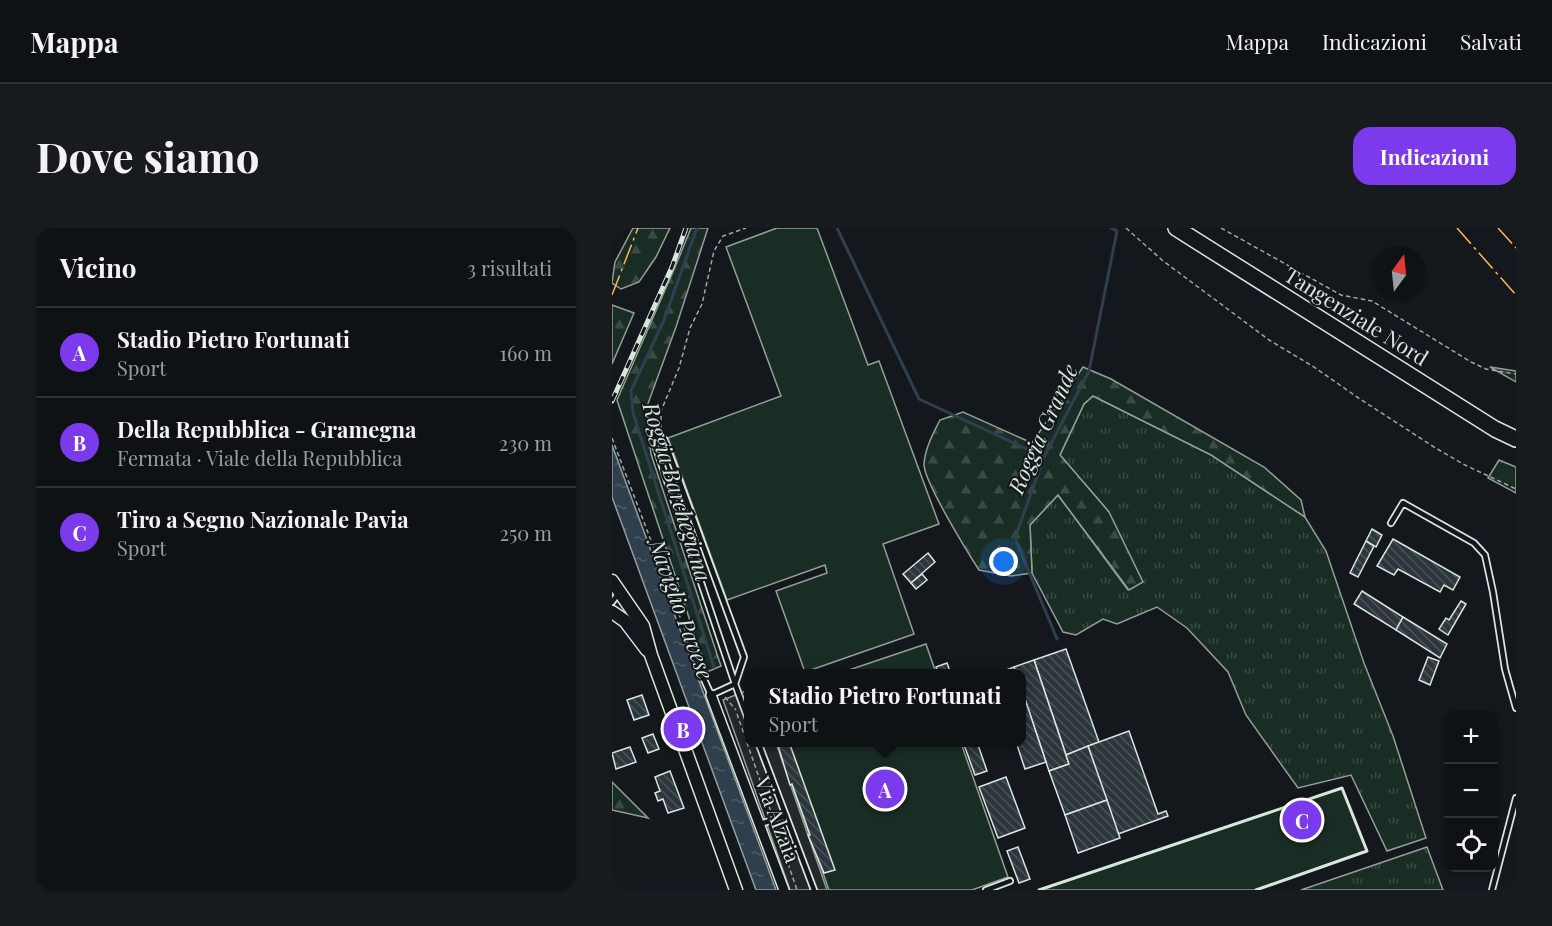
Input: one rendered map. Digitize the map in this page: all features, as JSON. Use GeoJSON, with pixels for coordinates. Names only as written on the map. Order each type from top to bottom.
{"type":"FeatureCollection","features":[{"type":"Feature","properties":{"kind":"highway","name":"Tangenziale Nord"},"geometry":{"type":"LineString","coordinates":[[1176,228],[1495,429],[1516,439]]}},
{"type":"Feature","properties":{"kind":"street"},"geometry":{"type":"LineString","coordinates":[[615,592],[643,626],[651,655],[736,890]]}},
{"type":"Feature","properties":{"kind":"street"},"geometry":{"type":"LineString","coordinates":[[612,612],[625,621],[651,655]]}},
{"type":"Feature","properties":{"kind":"street","name":"Via Alzaia"},"geometry":{"type":"LineString","coordinates":[[715,693],[784,890]]}},
{"type":"Feature","properties":{"kind":"lane"},"geometry":{"type":"LineString","coordinates":[[702,675],[715,693],[735,684],[744,657],[664,439],[659,434],[654,439],[735,684],[744,708]]}},
{"type":"Feature","properties":{"kind":"lane"},"geometry":{"type":"LineString","coordinates":[[1391,523],[1403,503],[1474,543],[1485,555],[1505,669],[1516,708]]}},
{"type":"Feature","properties":{"kind":"lane"},"geometry":{"type":"LineString","coordinates":[[760,747],[814,890]]}},
{"type":"Feature","properties":{"kind":"lane"},"geometry":{"type":"LineString","coordinates":[[1492,890],[1516,798]]}},
{"type":"Feature","properties":{"kind":"lane"},"geometry":{"type":"LineString","coordinates":[[760,824],[786,816]]}},
{"type":"Feature","properties":{"kind":"lane"},"geometry":{"type":"LineString","coordinates":[[986,890],[1010,881]]}},
{"type":"Feature","properties":{"kind":"path"},"geometry":{"type":"LineString","coordinates":[[659,434],[661,411],[679,368],[690,328],[702,304],[714,251],[723,236],[746,228]]}},
{"type":"Feature","properties":{"kind":"path"},"geometry":{"type":"LineString","coordinates":[[1126,228],[1162,260],[1269,340],[1314,367],[1434,447],[1465,465],[1516,489]]}},
{"type":"Feature","properties":{"kind":"path"},"geometry":{"type":"LineString","coordinates":[[1221,228],[1341,295],[1372,302],[1471,362],[1486,369],[1516,374]]}},
{"type":"Feature","properties":{"kind":"path"},"geometry":{"type":"LineString","coordinates":[[612,438],[702,675]]}},
{"type":"Feature","properties":{"kind":"path"},"geometry":{"type":"LineString","coordinates":[[715,693],[735,709],[744,735]]}},
{"type":"Feature","properties":{"kind":"path"},"geometry":{"type":"LineString","coordinates":[[748,747],[797,890]]}},
{"type":"Feature","properties":{"kind":"green space"},"geometry":{"type":"Polygon","coordinates":[[[633,228],[670,228],[656,257],[639,282],[621,289],[612,283],[615,262],[633,228]]]}},
{"type":"Feature","properties":{"kind":"green space"},"geometry":{"type":"Polygon","coordinates":[[[691,228],[708,228],[676,327],[646,409],[651,454],[721,666],[707,672],[617,400],[691,228]]]}},
{"type":"Feature","properties":{"kind":"green space"},"geometry":{"type":"Polygon","coordinates":[[[777,228],[817,228],[868,365],[879,361],[939,524],[883,544],[914,634],[814,669],[804,669],[776,591],[827,573],[825,565],[727,600],[668,438],[781,396],[726,247],[777,228]]]}},
{"type":"Feature","properties":{"kind":"green space"},"geometry":{"type":"Polygon","coordinates":[[[612,305],[634,313],[612,364],[612,305]]]}},
{"type":"Feature","properties":{"kind":"green space"},"geometry":{"type":"Polygon","coordinates":[[[1083,367],[1111,379],[1264,467],[1301,500],[1305,517],[1211,455],[1093,396],[1084,404],[1060,455],[1109,512],[1143,582],[1129,590],[1058,495],[1030,525],[1032,573],[1011,576],[979,570],[947,517],[926,472],[924,464],[926,452],[940,420],[963,412],[1032,443],[1083,367]]]}},
{"type":"Feature","properties":{"kind":"green space"},"geometry":{"type":"Polygon","coordinates":[[[1490,367],[1516,371],[1516,382],[1490,367]]]}},
{"type":"Feature","properties":{"kind":"green space"},"geometry":{"type":"Polygon","coordinates":[[[1093,396],[1212,455],[1305,517],[1326,551],[1364,663],[1393,736],[1426,838],[1387,851],[1351,775],[1298,788],[1246,715],[1228,672],[1187,628],[1157,607],[1117,624],[1103,619],[1076,635],[1063,632],[1032,573],[1030,525],[1058,495],[1128,590],[1109,512],[1060,455],[1084,404],[1093,396]]]}},
{"type":"Feature","properties":{"kind":"green space"},"geometry":{"type":"Polygon","coordinates":[[[1499,460],[1516,467],[1516,493],[1488,478],[1499,460]]]}},
{"type":"Feature","properties":{"kind":"green space"},"geometry":{"type":"Polygon","coordinates":[[[926,644],[935,669],[852,669],[926,644]]]}},
{"type":"Feature","properties":{"kind":"green space"},"geometry":{"type":"Polygon","coordinates":[[[778,747],[962,747],[1008,877],[972,890],[829,890],[778,747]]]}},
{"type":"Feature","properties":{"kind":"green space"},"geometry":{"type":"Polygon","coordinates":[[[612,782],[648,818],[612,810],[612,782]]]}},
{"type":"Feature","properties":{"kind":"green space"},"geometry":{"type":"Polygon","coordinates":[[[1342,788],[1367,851],[1256,890],[1039,890],[1342,788]]]}},
{"type":"Feature","properties":{"kind":"green space"},"geometry":{"type":"Polygon","coordinates":[[[1427,847],[1443,890],[1301,890],[1427,847]]]}},
{"type":"Feature","properties":{"kind":"shaded area"},"geometry":{"type":"Polygon","coordinates":[[[744,692],[744,747],[777,747],[827,890],[790,890],[723,700],[744,692]]]}},
{"type":"Feature","properties":{"kind":"water"},"geometry":{"type":"Polygon","coordinates":[[[612,445],[776,890],[756,890],[612,497],[612,445]]]}},
{"type":"Feature","properties":{"kind":"building"},"geometry":{"type":"Polygon","coordinates":[[[1372,529],[1382,535],[1376,547],[1366,541],[1372,529]]]}},
{"type":"Feature","properties":{"kind":"building"},"geometry":{"type":"Polygon","coordinates":[[[1393,539],[1460,577],[1453,590],[1444,585],[1440,592],[1398,569],[1394,575],[1377,566],[1393,539]]]}},
{"type":"Feature","properties":{"kind":"building"},"geometry":{"type":"Polygon","coordinates":[[[1366,541],[1374,546],[1358,577],[1350,573],[1366,541]]]}},
{"type":"Feature","properties":{"kind":"building"},"geometry":{"type":"Polygon","coordinates":[[[928,553],[935,562],[911,583],[903,574],[928,553]]]}},
{"type":"Feature","properties":{"kind":"building"},"geometry":{"type":"Polygon","coordinates":[[[922,574],[927,580],[916,589],[911,583],[922,574]]]}},
{"type":"Feature","properties":{"kind":"building"},"geometry":{"type":"Polygon","coordinates":[[[1362,591],[1403,617],[1396,630],[1354,604],[1362,591]]]}},
{"type":"Feature","properties":{"kind":"building"},"geometry":{"type":"Polygon","coordinates":[[[1461,601],[1466,604],[1448,635],[1439,629],[1446,618],[1449,620],[1461,601]]]}},
{"type":"Feature","properties":{"kind":"building"},"geometry":{"type":"Polygon","coordinates":[[[1403,617],[1447,644],[1440,658],[1396,630],[1403,617]]]}},
{"type":"Feature","properties":{"kind":"building"},"geometry":{"type":"Polygon","coordinates":[[[1066,649],[1099,742],[1066,755],[1034,660],[1066,649]]]}},
{"type":"Feature","properties":{"kind":"building"},"geometry":{"type":"Polygon","coordinates":[[[1428,657],[1439,661],[1430,685],[1419,680],[1428,657]]]}},
{"type":"Feature","properties":{"kind":"building"},"geometry":{"type":"Polygon","coordinates":[[[1034,660],[1069,764],[1049,771],[1026,702],[1026,669],[1015,669],[1014,667],[1034,660]]]}},
{"type":"Feature","properties":{"kind":"building"},"geometry":{"type":"Polygon","coordinates":[[[947,663],[949,669],[937,669],[936,667],[947,663]]]}},
{"type":"Feature","properties":{"kind":"building"},"geometry":{"type":"Polygon","coordinates":[[[642,695],[649,715],[634,720],[627,700],[642,695]]]}},
{"type":"Feature","properties":{"kind":"building"},"geometry":{"type":"Polygon","coordinates":[[[1026,702],[1046,762],[1025,769],[1018,747],[1026,747],[1026,702]]]}},
{"type":"Feature","properties":{"kind":"building"},"geometry":{"type":"Polygon","coordinates":[[[1129,731],[1158,814],[1166,811],[1168,816],[1118,834],[1088,746],[1129,731]]]}},
{"type":"Feature","properties":{"kind":"building"},"geometry":{"type":"Polygon","coordinates":[[[653,734],[659,749],[648,753],[642,738],[653,734]]]}},
{"type":"Feature","properties":{"kind":"building"},"geometry":{"type":"Polygon","coordinates":[[[1088,746],[1107,800],[1065,815],[1049,771],[1069,764],[1066,755],[1088,746]]]}},
{"type":"Feature","properties":{"kind":"building"},"geometry":{"type":"Polygon","coordinates":[[[630,747],[636,762],[616,769],[612,753],[630,747]]]}},
{"type":"Feature","properties":{"kind":"building"},"geometry":{"type":"Polygon","coordinates":[[[779,747],[791,747],[835,870],[824,873],[808,835],[810,835],[792,784],[790,785],[779,747]]]}},
{"type":"Feature","properties":{"kind":"building"},"geometry":{"type":"Polygon","coordinates":[[[965,747],[979,747],[987,771],[975,775],[965,747]]]}},
{"type":"Feature","properties":{"kind":"building"},"geometry":{"type":"Polygon","coordinates":[[[670,771],[684,808],[668,813],[663,799],[658,801],[655,793],[660,791],[655,777],[670,771]]]}},
{"type":"Feature","properties":{"kind":"building"},"geometry":{"type":"Polygon","coordinates":[[[1006,777],[1025,828],[998,838],[979,787],[1006,777]]]}},
{"type":"Feature","properties":{"kind":"building"},"geometry":{"type":"Polygon","coordinates":[[[1107,800],[1120,838],[1078,853],[1065,815],[1107,800]]]}},
{"type":"Feature","properties":{"kind":"building"},"geometry":{"type":"Polygon","coordinates":[[[1018,847],[1030,879],[1019,883],[1007,851],[1018,847]]]}},
{"type":"Feature","properties":{"kind":"waterway","name":"Roggia Barchegiana"},"geometry":{"type":"LineString","coordinates":[[697,228],[664,320],[631,391],[633,413],[714,667]]}},
{"type":"Feature","properties":{"kind":"waterway"},"geometry":{"type":"LineString","coordinates":[[837,228],[919,399],[1044,457]]}},
{"type":"Feature","properties":{"kind":"waterway","name":"Roggia Grande"},"geometry":{"type":"LineString","coordinates":[[1057,639],[1015,538],[1044,457],[1089,371],[1117,231],[1111,228]]}},
{"type":"Feature","properties":{"kind":"railway"},"geometry":{"type":"LineString","coordinates":[[612,401],[672,267],[686,228]]}},
{"type":"Feature","properties":{"kind":"wall"},"geometry":{"type":"LineString","coordinates":[[1039,890],[1342,788],[1367,851],[1256,890]]}},
{"type":"Feature","properties":{"kind":"power"},"geometry":{"type":"LineString","coordinates":[[612,295],[638,228]]}},
{"type":"Feature","properties":{"kind":"power"},"geometry":{"type":"LineString","coordinates":[[1457,228],[1516,295]]}},
{"type":"Feature","properties":{"kind":"power"},"geometry":{"type":"LineString","coordinates":[[1498,228],[1516,248]]}},
{"type":"Feature","properties":{"kind":"place","name":"Della Repubblica - Gramegna"},"geometry":{"type":"Point","coordinates":[683,729]}},
{"type":"Feature","properties":{"kind":"place","name":"Stadio Pietro Fortunati"},"geometry":{"type":"Point","coordinates":[885,789]}},
{"type":"Feature","properties":{"kind":"place","name":"Tiro a Segno Nazionale Pavia"},"geometry":{"type":"Point","coordinates":[1302,820]}},
{"type":"Feature","properties":{"kind":"water label","name":"Naviglio Pavese"},"geometry":{"type":"Point","coordinates":[681,609]}}]}
